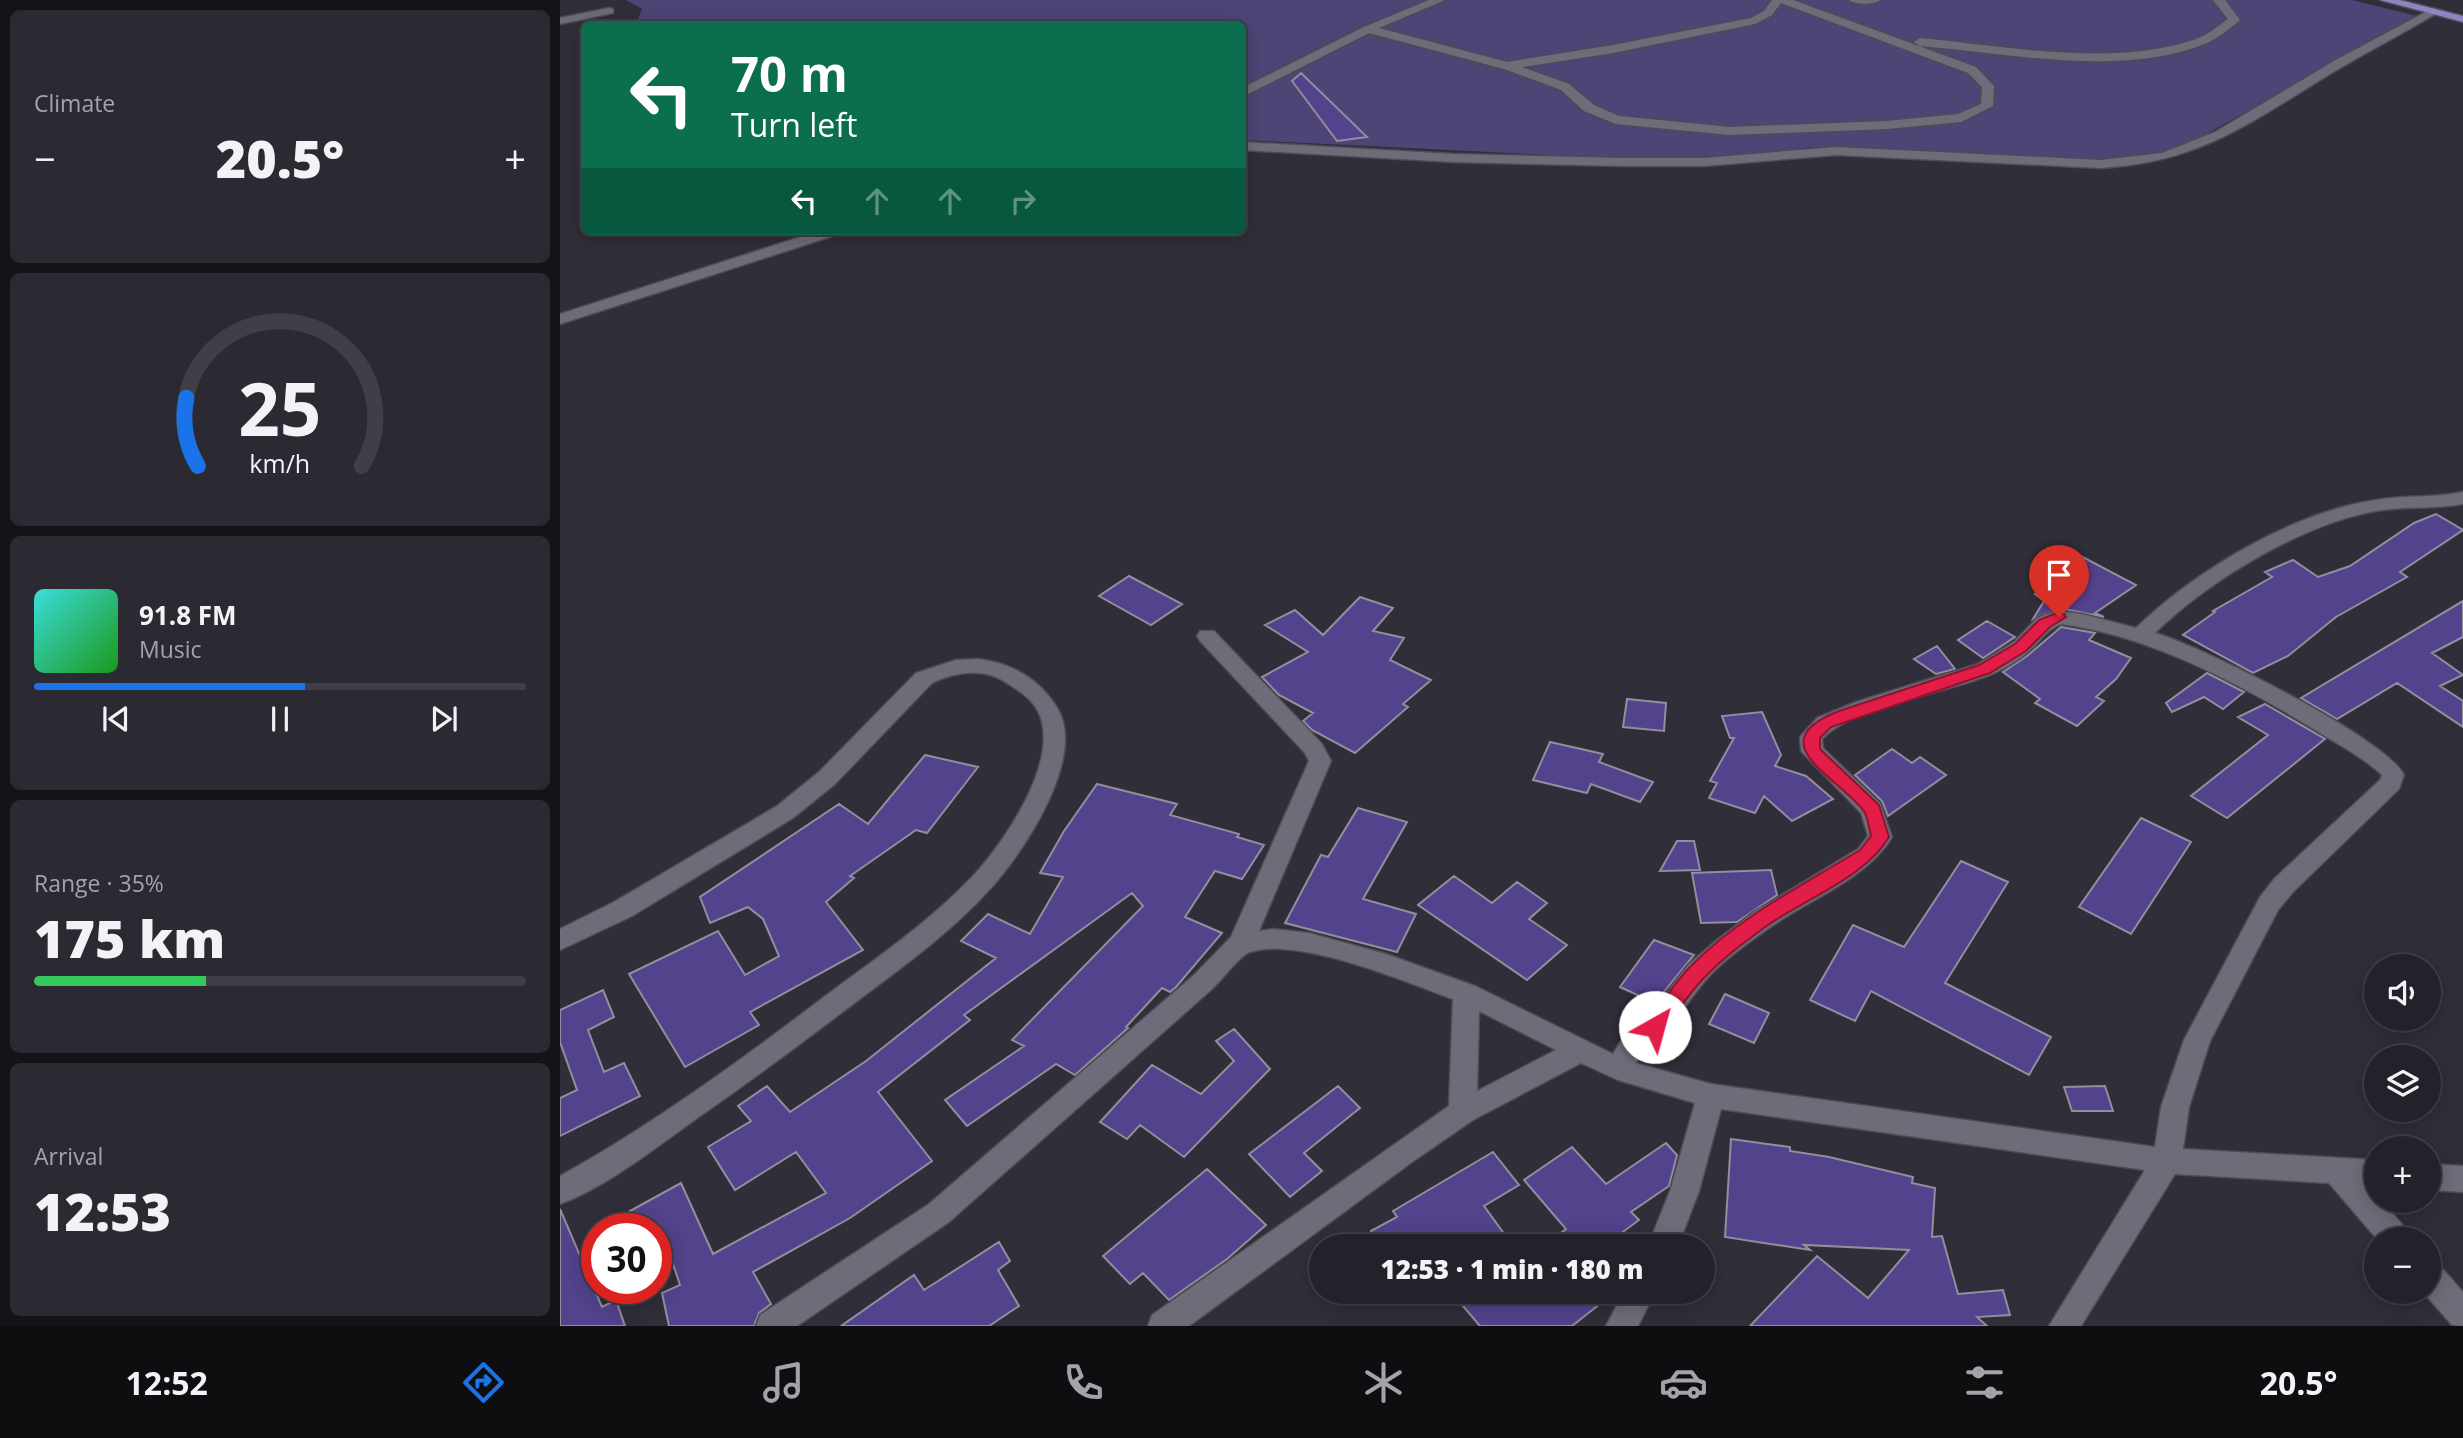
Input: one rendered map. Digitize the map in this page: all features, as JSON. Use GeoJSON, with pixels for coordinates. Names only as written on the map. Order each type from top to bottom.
{"type":"FeatureCollection","features":[{"type":"Feature","properties":{"kind":"main road"},"geometry":{"type":"LineString","coordinates":[[2386,0],[2463,19]]}},
{"type":"Feature","properties":{"kind":"street"},"geometry":{"type":"LineString","coordinates":[[1246,91],[1368,29],[1439,0]]}},
{"type":"Feature","properties":{"kind":"street"},"geometry":{"type":"LineString","coordinates":[[1368,29],[1508,66],[1565,87],[1589,108],[1616,120],[1730,131],[1887,125],[1961,118],[1987,106],[1988,86],[1972,70],[1897,40],[1780,0],[1768,13],[1755,21],[1508,66]]}},
{"type":"Feature","properties":{"kind":"street"},"geometry":{"type":"LineString","coordinates":[[1855,0],[1874,0]]}},
{"type":"Feature","properties":{"kind":"street"},"geometry":{"type":"LineString","coordinates":[[1897,40],[2108,57],[2172,50],[2205,40],[2234,20],[2219,0]]}},
{"type":"Feature","properties":{"kind":"street"},"geometry":{"type":"LineString","coordinates":[[594,1],[609,11]]}},
{"type":"Feature","properties":{"kind":"street"},"geometry":{"type":"LineString","coordinates":[[560,21],[609,11]]}},
{"type":"Feature","properties":{"kind":"street"},"geometry":{"type":"LineString","coordinates":[[606,21],[609,11]]}},
{"type":"Feature","properties":{"kind":"street"},"geometry":{"type":"LineString","coordinates":[[1246,146],[1453,158],[1638,162],[1704,162],[1836,151],[2101,164],[2139,163],[2178,155],[2217,137],[2433,11]]}},
{"type":"Feature","properties":{"kind":"street"},"geometry":{"type":"LineString","coordinates":[[560,319],[822,235]]}},
{"type":"Feature","properties":{"kind":"street"},"geometry":{"type":"LineString","coordinates":[[2141,635],[2176,601],[2241,560],[2324,517],[2384,504],[2440,503],[2463,498]]}},
{"type":"Feature","properties":{"kind":"street"},"geometry":{"type":"LineString","coordinates":[[1618,1069],[1632,1047],[1655,1027],[1697,972],[1763,919],[1867,855],[1880,837],[1872,809],[1812,751],[1811,737],[1825,723],[1985,669],[2021,648],[2044,623],[2059,617],[2141,635],[2280,698],[2372,755],[2390,769],[2393,775],[2391,783],[2284,885],[2269,904],[2197,1040],[2175,1107],[2167,1161],[2064,1326]]}},
{"type":"Feature","properties":{"kind":"street"},"geometry":{"type":"LineString","coordinates":[[771,1326],[939,1213],[1203,982],[1241,943],[1320,761],[1314,749],[1208,636]]}},
{"type":"Feature","properties":{"kind":"street"},"geometry":{"type":"LineString","coordinates":[[560,940],[635,902],[785,812],[827,778],[924,678],[940,670],[956,666],[979,666],[1010,674],[1030,689],[1046,708],[1056,745],[1054,762],[1034,811],[980,884],[901,954],[773,1051],[596,1172],[560,1191]]}},
{"type":"Feature","properties":{"kind":"street"},"geometry":{"type":"LineString","coordinates":[[1241,943],[1273,939],[1309,943],[1377,961],[1466,993],[1618,1069],[1711,1096],[2167,1161],[2364,1172]]}},
{"type":"Feature","properties":{"kind":"street"},"geometry":{"type":"LineString","coordinates":[[1464,1112],[1466,993]]}},
{"type":"Feature","properties":{"kind":"street"},"geometry":{"type":"LineString","coordinates":[[1163,1326],[1402,1153],[1464,1112],[1581,1050]]}},
{"type":"Feature","properties":{"kind":"street"},"geometry":{"type":"LineString","coordinates":[[1669,1234],[1692,1170],[1711,1096]]}},
{"type":"Feature","properties":{"kind":"street"},"geometry":{"type":"LineString","coordinates":[[2336,1171],[2385,1227]]}},
{"type":"Feature","properties":{"kind":"street"},"geometry":{"type":"LineString","coordinates":[[2441,1178],[2463,1179]]}},
{"type":"Feature","properties":{"kind":"street"},"geometry":{"type":"LineString","coordinates":[[2441,1290],[2463,1315]]}},
{"type":"Feature","properties":{"kind":"street"},"geometry":{"type":"LineString","coordinates":[[1621,1326],[1633,1304]]}},
{"type":"Feature","properties":{"kind":"shaded area"},"geometry":{"type":"Polygon","coordinates":[[[626,0],[2352,0],[2417,16],[2185,146],[2127,164],[1813,147],[1693,162],[1246,140],[1246,21],[637,21],[642,9],[626,0]]]}},
{"type":"Feature","properties":{"kind":"building"},"geometry":{"type":"Polygon","coordinates":[[[1301,73],[1367,137],[1337,141],[1292,81],[1301,73]]]}},
{"type":"Feature","properties":{"kind":"building"},"geometry":{"type":"Polygon","coordinates":[[[2436,514],[2463,530],[2400,572],[2407,577],[2336,617],[2288,656],[2253,673],[2183,635],[2215,612],[2213,611],[2272,577],[2265,572],[2293,560],[2318,577],[2350,566],[2414,523],[2436,514]]]}},
{"type":"Feature","properties":{"kind":"building"},"geometry":{"type":"Polygon","coordinates":[[[2075,553],[2136,585],[2095,613],[2104,617],[2059,608],[2033,619],[2044,601],[2035,594],[2047,589],[2031,578],[2075,553]]]}},
{"type":"Feature","properties":{"kind":"building"},"geometry":{"type":"Polygon","coordinates":[[[1129,576],[1182,604],[1151,625],[1099,596],[1129,576]]]}},
{"type":"Feature","properties":{"kind":"building"},"geometry":{"type":"Polygon","coordinates":[[[1360,597],[1393,608],[1373,631],[1404,638],[1390,660],[1431,680],[1403,704],[1408,707],[1355,753],[1312,730],[1303,721],[1313,713],[1279,695],[1262,677],[1308,652],[1265,625],[1295,610],[1323,635],[1360,597]]]}},
{"type":"Feature","properties":{"kind":"building"},"geometry":{"type":"Polygon","coordinates":[[[2463,601],[2463,637],[2432,653],[2463,675],[2440,686],[2463,701],[2463,727],[2397,683],[2337,719],[2301,698],[2463,601]]]}},
{"type":"Feature","properties":{"kind":"building"},"geometry":{"type":"Polygon","coordinates":[[[1987,621],[2015,637],[1983,658],[1958,640],[1987,621]]]}},
{"type":"Feature","properties":{"kind":"building"},"geometry":{"type":"Polygon","coordinates":[[[2061,627],[2095,633],[2089,640],[2131,658],[2116,679],[2096,697],[2104,701],[2077,726],[2035,703],[2040,699],[2003,672],[2061,627]]]}},
{"type":"Feature","properties":{"kind":"building"},"geometry":{"type":"Polygon","coordinates":[[[1937,646],[1955,669],[1936,674],[1914,659],[1937,646]]]}},
{"type":"Feature","properties":{"kind":"building"},"geometry":{"type":"Polygon","coordinates":[[[2207,673],[2244,692],[2223,709],[2204,697],[2172,712],[2166,703],[2207,673]]]}},
{"type":"Feature","properties":{"kind":"building"},"geometry":{"type":"Polygon","coordinates":[[[1627,699],[1666,703],[1664,731],[1623,727],[1627,699]]]}},
{"type":"Feature","properties":{"kind":"building"},"geometry":{"type":"Polygon","coordinates":[[[2265,704],[2325,739],[2227,818],[2191,796],[2268,735],[2238,717],[2265,704]]]}},
{"type":"Feature","properties":{"kind":"building"},"geometry":{"type":"Polygon","coordinates":[[[1762,712],[1781,755],[1775,766],[1806,776],[1833,799],[1792,821],[1764,796],[1755,813],[1709,798],[1717,783],[1710,781],[1734,738],[1730,738],[1722,716],[1762,712]]]}},
{"type":"Feature","properties":{"kind":"building"},"geometry":{"type":"Polygon","coordinates":[[[1550,742],[1603,754],[1599,762],[1653,782],[1640,802],[1591,784],[1587,793],[1533,780],[1550,742]]]}},
{"type":"Feature","properties":{"kind":"building"},"geometry":{"type":"Polygon","coordinates":[[[1892,749],[1912,763],[1920,757],[1946,775],[1888,816],[1882,801],[1855,775],[1892,749]]]}},
{"type":"Feature","properties":{"kind":"building"},"geometry":{"type":"Polygon","coordinates":[[[925,755],[978,767],[927,833],[916,830],[850,876],[854,878],[826,902],[863,950],[750,1012],[759,1025],[685,1067],[629,974],[718,931],[745,975],[779,956],[763,919],[748,907],[710,923],[700,897],[839,804],[868,824],[925,755]]]}},
{"type":"Feature","properties":{"kind":"building"},"geometry":{"type":"Polygon","coordinates":[[[1097,784],[1177,804],[1170,815],[1239,834],[1237,837],[1264,845],[1242,879],[1215,871],[1185,917],[1222,933],[1176,987],[1170,992],[1162,988],[1126,1027],[1128,1028],[1075,1075],[1056,1064],[967,1126],[945,1100],[1024,1046],[1012,1040],[1143,906],[1132,893],[964,1015],[970,1020],[878,1092],[932,1161],[850,1218],[753,1272],[771,1304],[759,1313],[754,1326],[669,1326],[664,1304],[672,1304],[672,1289],[680,1285],[672,1261],[672,1213],[626,1213],[681,1183],[713,1254],[826,1193],[796,1152],[735,1190],[708,1147],[751,1121],[738,1106],[767,1086],[790,1112],[866,1061],[996,958],[961,941],[988,914],[1030,934],[1063,877],[1040,873],[1064,831],[1097,784]]]}},
{"type":"Feature","properties":{"kind":"building"},"geometry":{"type":"Polygon","coordinates":[[[1358,808],[1407,822],[1363,899],[1416,914],[1397,952],[1285,923],[1321,855],[1328,857],[1358,808]]]}},
{"type":"Feature","properties":{"kind":"building"},"geometry":{"type":"Polygon","coordinates":[[[2141,818],[2191,842],[2131,934],[2079,907],[2141,818]]]}},
{"type":"Feature","properties":{"kind":"building"},"geometry":{"type":"Polygon","coordinates":[[[1677,841],[1694,841],[1700,870],[1660,871],[1677,841]]]}},
{"type":"Feature","properties":{"kind":"building"},"geometry":{"type":"Polygon","coordinates":[[[1961,861],[2008,882],[1945,983],[2051,1037],[2029,1075],[1871,991],[1855,1021],[1810,1000],[1853,925],[1904,947],[1961,861]]]}},
{"type":"Feature","properties":{"kind":"building"},"geometry":{"type":"Polygon","coordinates":[[[1771,870],[1777,895],[1737,922],[1701,923],[1692,873],[1771,870]]]}},
{"type":"Feature","properties":{"kind":"building"},"geometry":{"type":"Polygon","coordinates":[[[1454,876],[1492,903],[1517,882],[1547,903],[1529,919],[1567,945],[1527,980],[1418,905],[1454,876]]]}},
{"type":"Feature","properties":{"kind":"building"},"geometry":{"type":"Polygon","coordinates":[[[1654,940],[1694,955],[1655,1003],[1620,987],[1654,940]]]}},
{"type":"Feature","properties":{"kind":"building"},"geometry":{"type":"Polygon","coordinates":[[[603,990],[614,1017],[588,1030],[604,1072],[624,1063],[640,1096],[560,1136],[560,1098],[577,1090],[560,1042],[560,1010],[603,990]]]}},
{"type":"Feature","properties":{"kind":"building"},"geometry":{"type":"Polygon","coordinates":[[[1725,994],[1769,1013],[1754,1043],[1709,1024],[1725,994]]]}},
{"type":"Feature","properties":{"kind":"building"},"geometry":{"type":"Polygon","coordinates":[[[1234,1029],[1270,1069],[1184,1157],[1140,1125],[1127,1139],[1100,1122],[1152,1065],[1201,1094],[1234,1061],[1216,1041],[1234,1029]]]}},
{"type":"Feature","properties":{"kind":"building"},"geometry":{"type":"Polygon","coordinates":[[[1338,1086],[1360,1108],[1304,1153],[1322,1171],[1290,1197],[1249,1154],[1338,1086]]]}},
{"type":"Feature","properties":{"kind":"building"},"geometry":{"type":"Polygon","coordinates":[[[2105,1086],[2113,1111],[2072,1111],[2064,1087],[2105,1086]]]}},
{"type":"Feature","properties":{"kind":"building"},"geometry":{"type":"Polygon","coordinates":[[[1731,1139],[1790,1147],[1790,1151],[1829,1157],[1913,1177],[1912,1183],[1935,1188],[1932,1237],[1942,1236],[1958,1294],[2003,1290],[2010,1315],[1977,1317],[1987,1326],[1750,1326],[1817,1256],[1868,1298],[1909,1250],[1804,1245],[1810,1250],[1725,1237],[1731,1139]]]}},
{"type":"Feature","properties":{"kind":"building"},"geometry":{"type":"Polygon","coordinates":[[[1666,1143],[1677,1155],[1669,1186],[1631,1212],[1639,1220],[1620,1234],[1559,1234],[1566,1229],[1524,1180],[1572,1147],[1606,1184],[1666,1143]]]}},
{"type":"Feature","properties":{"kind":"building"},"geometry":{"type":"Polygon","coordinates":[[[1493,1152],[1519,1185],[1484,1206],[1504,1234],[1373,1234],[1371,1231],[1397,1217],[1393,1211],[1493,1152]]]}},
{"type":"Feature","properties":{"kind":"building"},"geometry":{"type":"Polygon","coordinates":[[[1207,1169],[1266,1225],[1227,1259],[1169,1300],[1143,1273],[1130,1284],[1103,1256],[1207,1169]]]}},
{"type":"Feature","properties":{"kind":"building"},"geometry":{"type":"Polygon","coordinates":[[[560,1209],[581,1258],[581,1304],[601,1304],[602,1307],[617,1304],[625,1326],[560,1326],[560,1209]]]}},
{"type":"Feature","properties":{"kind":"building"},"geometry":{"type":"Polygon","coordinates":[[[999,1242],[1010,1261],[998,1270],[1019,1306],[989,1326],[841,1326],[914,1275],[924,1290],[999,1242]]]}},
{"type":"Feature","properties":{"kind":"building"},"geometry":{"type":"Polygon","coordinates":[[[1461,1304],[1600,1304],[1572,1326],[1480,1326],[1461,1304]]]}},
{"type":"Feature","properties":{"kind":"route"},"geometry":{"type":"LineString","coordinates":[[1655,1027],[1697,972],[1726,947],[1763,919],[1867,855],[1880,837],[1872,809],[1812,751],[1811,737],[1825,723],[1864,707],[1985,669],[2021,648],[2044,623],[2059,617]]}}]}
